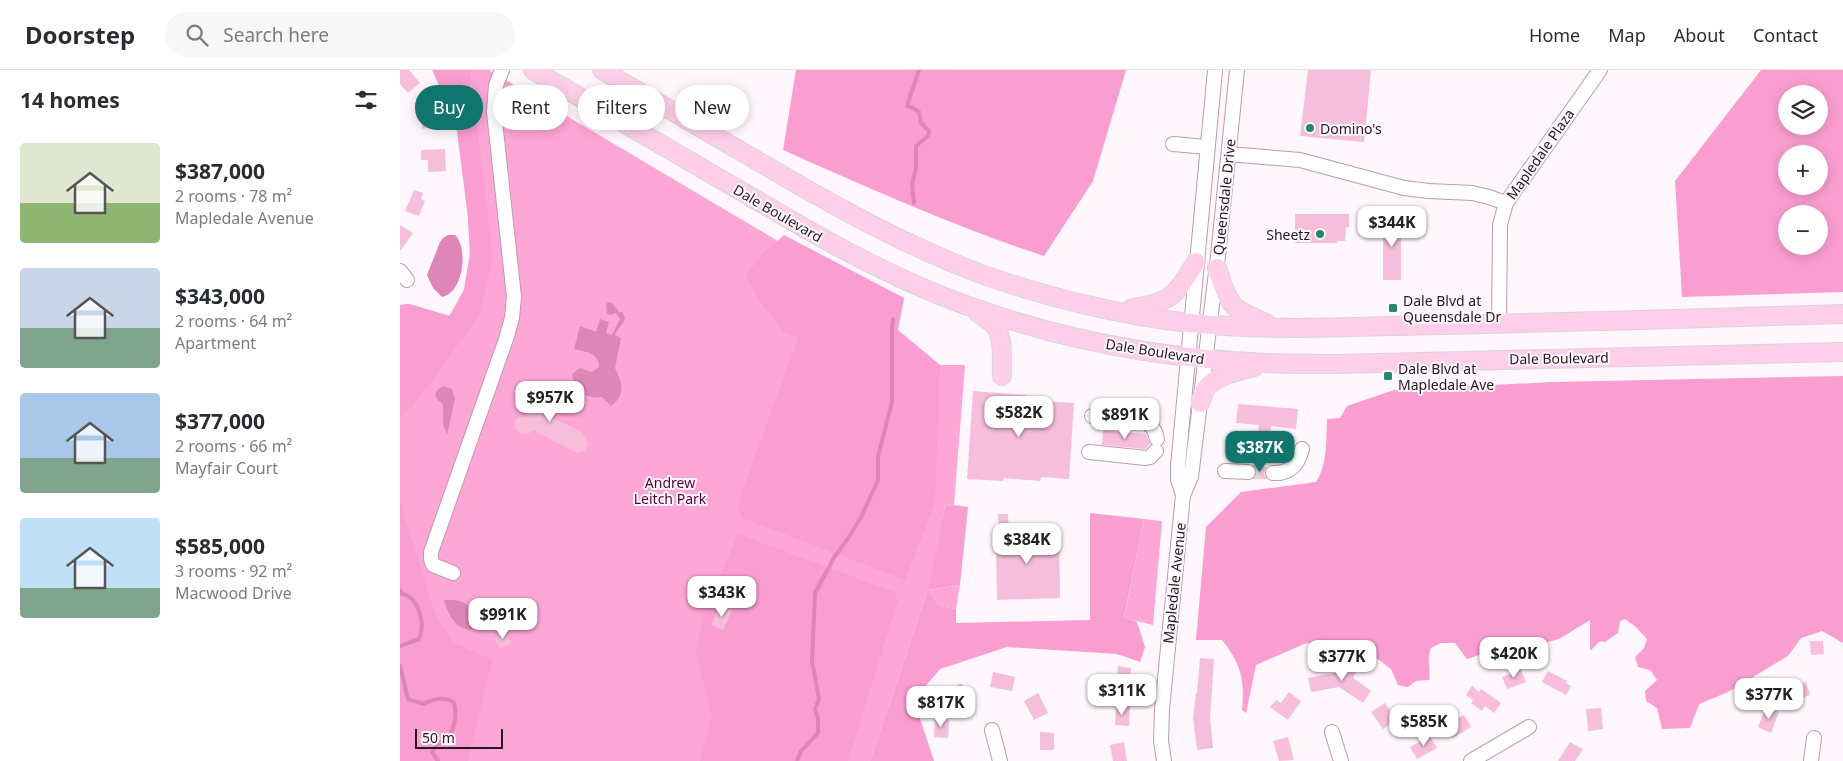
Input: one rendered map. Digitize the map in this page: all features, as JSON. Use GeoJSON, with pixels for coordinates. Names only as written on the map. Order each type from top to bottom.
{"type":"FeatureCollection","features":[{"type":"Feature","properties":{"kind":"main road","name":"Dale Boulevard"},"geometry":{"type":"LineString","coordinates":[[533,70],[802,227],[857,257],[920,287],[970,307],[1083,339],[1142,351],[1188,357],[1268,363],[1337,364],[1843,352]]}},
{"type":"Feature","properties":{"kind":"main road"},"geometry":{"type":"LineString","coordinates":[[602,70],[880,230],[927,252],[998,280],[1115,311],[1191,323],[1276,327],[1500,324],[1843,314]]}},
{"type":"Feature","properties":{"kind":"main road"},"geometry":{"type":"LineString","coordinates":[[1115,311],[1151,306],[1167,300],[1179,288],[1196,262]]}},
{"type":"Feature","properties":{"kind":"main road"},"geometry":{"type":"LineString","coordinates":[[1217,268],[1226,296],[1235,308],[1242,313],[1276,327]]}},
{"type":"Feature","properties":{"kind":"main road"},"geometry":{"type":"LineString","coordinates":[[970,307],[994,325],[998,331],[1001,345],[1002,376]]}},
{"type":"Feature","properties":{"kind":"main road"},"geometry":{"type":"LineString","coordinates":[[1200,404],[1207,387],[1219,379],[1268,363]]}},
{"type":"Feature","properties":{"kind":"street"},"geometry":{"type":"LineString","coordinates":[[453,573],[433,565],[431,559],[432,552],[512,318],[514,297],[494,112],[496,85],[502,70]]}},
{"type":"Feature","properties":{"kind":"street","name":"Queensdale Drive"},"geometry":{"type":"LineString","coordinates":[[1191,323],[1215,70]]}},
{"type":"Feature","properties":{"kind":"street","name":"Queensdale Drive"},"geometry":{"type":"LineString","coordinates":[[1210,324],[1237,70]]}},
{"type":"Feature","properties":{"kind":"street","name":"Mapledale Plaza"},"geometry":{"type":"LineString","coordinates":[[1229,154],[1300,160],[1404,188],[1429,192],[1472,193],[1489,196],[1506,203],[1600,70]]}},
{"type":"Feature","properties":{"kind":"street"},"geometry":{"type":"LineString","coordinates":[[1173,144],[1207,147]]}},
{"type":"Feature","properties":{"kind":"street"},"geometry":{"type":"LineString","coordinates":[[1500,324],[1500,224],[1506,203]]}},
{"type":"Feature","properties":{"kind":"street","name":"Mapledale Avenue"},"geometry":{"type":"LineString","coordinates":[[1183,495],[1178,474],[1191,323]]}},
{"type":"Feature","properties":{"kind":"street","name":"Mapledale Avenue"},"geometry":{"type":"LineString","coordinates":[[1164,761],[1161,741],[1162,709],[1183,495],[1191,477],[1210,324]]}},
{"type":"Feature","properties":{"kind":"street"},"geometry":{"type":"LineString","coordinates":[[1089,452],[1146,458],[1150,457],[1156,445],[1155,430],[1144,421],[1092,416]]}},
{"type":"Feature","properties":{"kind":"street"},"geometry":{"type":"LineString","coordinates":[[1273,473],[1284,473],[1293,468],[1302,449]]}},
{"type":"Feature","properties":{"kind":"street"},"geometry":{"type":"LineString","coordinates":[[1225,471],[1248,472]]}},
{"type":"Feature","properties":{"kind":"street"},"geometry":{"type":"LineString","coordinates":[[1471,761],[1529,727]]}},
{"type":"Feature","properties":{"kind":"street"},"geometry":{"type":"LineString","coordinates":[[992,730],[1000,761]]}},
{"type":"Feature","properties":{"kind":"street"},"geometry":{"type":"LineString","coordinates":[[1332,732],[1341,761]]}},
{"type":"Feature","properties":{"kind":"street"},"geometry":{"type":"LineString","coordinates":[[1811,761],[1814,738]]}},
{"type":"Feature","properties":{"kind":"green space","name":"Andrew Leitch Park"},"geometry":{"type":"Polygon","coordinates":[[[456,70],[489,70],[514,85],[493,85],[493,130],[568,130],[568,117],[578,123],[578,130],[590,130],[788,247],[904,298],[898,330],[940,365],[965,365],[954,505],[945,506],[929,590],[960,585],[956,609],[939,606],[928,590],[870,761],[400,761],[400,305],[409,304],[449,316],[464,290],[470,254],[468,217],[457,130],[483,130],[483,85],[452,85],[451,80],[456,70]]]}},
{"type":"Feature","properties":{"kind":"green space"},"geometry":{"type":"Polygon","coordinates":[[[1144,519],[1162,521],[1153,625],[1124,618],[1144,519]]]}},
{"type":"Feature","properties":{"kind":"shaded area"},"geometry":{"type":"Polygon","coordinates":[[[432,70],[470,70],[472,85],[439,85],[432,70]]]}},
{"type":"Feature","properties":{"kind":"shaded area"},"geometry":{"type":"Polygon","coordinates":[[[796,70],[1126,70],[1093,181],[1044,256],[945,220],[783,150],[796,70]]]}},
{"type":"Feature","properties":{"kind":"shaded area"},"geometry":{"type":"Polygon","coordinates":[[[1761,70],[1843,70],[1843,292],[1682,297],[1675,181],[1761,70]]]}},
{"type":"Feature","properties":{"kind":"shaded area"},"geometry":{"type":"Polygon","coordinates":[[[457,130],[477,130],[493,257],[479,315],[435,377],[411,408],[402,414],[400,419],[400,305],[409,304],[450,316],[464,290],[470,254],[468,217],[457,130]]]}},
{"type":"Feature","properties":{"kind":"shaded area"},"geometry":{"type":"Polygon","coordinates":[[[448,235],[455,235],[462,250],[463,260],[462,270],[455,288],[449,294],[442,297],[433,288],[427,275],[440,242],[448,235]]]}},
{"type":"Feature","properties":{"kind":"shaded area"},"geometry":{"type":"Polygon","coordinates":[[[784,235],[904,298],[897,330],[940,365],[935,503],[905,580],[742,518],[737,506],[798,338],[783,332],[757,297],[746,276],[762,254],[784,235]]]}},
{"type":"Feature","properties":{"kind":"shaded area"},"geometry":{"type":"Polygon","coordinates":[[[608,302],[612,303],[625,317],[615,335],[621,338],[615,368],[622,388],[616,402],[611,406],[602,397],[591,397],[578,389],[572,374],[580,368],[592,372],[599,367],[594,356],[574,349],[580,326],[596,332],[600,319],[609,322],[606,333],[612,335],[620,319],[616,313],[607,314],[606,305],[608,302]]]}},
{"type":"Feature","properties":{"kind":"shaded area"},"geometry":{"type":"Polygon","coordinates":[[[1843,376],[1843,643],[1822,631],[1801,638],[1788,656],[1728,692],[1699,704],[1690,728],[1662,729],[1657,708],[1646,701],[1645,691],[1657,680],[1650,670],[1638,667],[1635,657],[1644,648],[1647,639],[1625,619],[1620,621],[1618,633],[1605,642],[1600,641],[1590,651],[1590,620],[1559,639],[1544,643],[1535,650],[1500,648],[1467,659],[1455,643],[1441,643],[1431,648],[1429,680],[1416,681],[1408,687],[1398,685],[1391,669],[1379,660],[1325,640],[1304,644],[1256,665],[1246,713],[1242,710],[1242,681],[1234,657],[1222,640],[1196,640],[1206,527],[1241,492],[1316,482],[1323,467],[1327,419],[1340,418],[1347,406],[1394,390],[1553,382],[1843,376]]]}},
{"type":"Feature","properties":{"kind":"shaded area"},"geometry":{"type":"Polygon","coordinates":[[[443,386],[452,389],[455,399],[447,435],[443,424],[443,405],[436,395],[437,390],[443,386]]]}},
{"type":"Feature","properties":{"kind":"shaded area"},"geometry":{"type":"Polygon","coordinates":[[[400,502],[435,613],[452,642],[492,660],[468,761],[400,761],[400,502]]]}},
{"type":"Feature","properties":{"kind":"shaded area"},"geometry":{"type":"Polygon","coordinates":[[[945,506],[968,507],[960,585],[928,590],[945,506]]]}},
{"type":"Feature","properties":{"kind":"shaded area"},"geometry":{"type":"Polygon","coordinates":[[[1090,513],[1144,519],[1124,617],[1137,622],[1145,647],[1140,662],[1117,654],[1007,647],[940,669],[920,693],[916,706],[934,761],[870,761],[928,590],[939,606],[956,609],[956,623],[1090,620],[1090,513]]]}},
{"type":"Feature","properties":{"kind":"shaded area"},"geometry":{"type":"Polygon","coordinates":[[[738,534],[894,592],[898,600],[848,761],[700,761],[712,715],[696,654],[703,616],[738,534]]]}},
{"type":"Feature","properties":{"kind":"shaded area"},"geometry":{"type":"Polygon","coordinates":[[[444,600],[454,600],[466,604],[475,614],[475,626],[471,630],[456,624],[444,600]]]}},
{"type":"Feature","properties":{"kind":"building"},"geometry":{"type":"Polygon","coordinates":[[[400,70],[409,70],[420,83],[415,85],[408,93],[400,84],[400,70]]]}},
{"type":"Feature","properties":{"kind":"building"},"geometry":{"type":"Polygon","coordinates":[[[1308,70],[1371,70],[1364,142],[1300,136],[1308,70]]]}},
{"type":"Feature","properties":{"kind":"building"},"geometry":{"type":"Polygon","coordinates":[[[445,149],[446,171],[428,172],[428,160],[421,160],[421,150],[445,149]]]}},
{"type":"Feature","properties":{"kind":"building"},"geometry":{"type":"Polygon","coordinates":[[[414,190],[423,193],[421,199],[425,201],[419,216],[405,211],[414,190]]]}},
{"type":"Feature","properties":{"kind":"building","name":"Sheetz"},"geometry":{"type":"Polygon","coordinates":[[[1295,214],[1349,214],[1349,227],[1346,227],[1345,241],[1337,241],[1337,243],[1295,243],[1295,214]]]}},
{"type":"Feature","properties":{"kind":"building"},"geometry":{"type":"Polygon","coordinates":[[[1383,216],[1401,216],[1401,280],[1383,280],[1383,216]]]}},
{"type":"Feature","properties":{"kind":"building"},"geometry":{"type":"Polygon","coordinates":[[[400,225],[413,233],[400,251],[400,225]]]}},
{"type":"Feature","properties":{"kind":"building"},"geometry":{"type":"Polygon","coordinates":[[[537,385],[555,391],[548,409],[554,412],[553,418],[582,432],[588,444],[585,451],[577,453],[533,430],[528,434],[520,433],[515,428],[515,421],[520,417],[526,416],[537,385]]]}},
{"type":"Feature","properties":{"kind":"building"},"geometry":{"type":"Polygon","coordinates":[[[973,391],[1026,395],[1026,400],[1074,403],[1069,479],[1041,477],[1040,481],[1004,478],[1003,481],[967,479],[973,391]]]}},
{"type":"Feature","properties":{"kind":"building"},"geometry":{"type":"Polygon","coordinates":[[[1238,404],[1298,409],[1296,429],[1271,426],[1270,438],[1257,437],[1259,425],[1236,423],[1238,404]]]}},
{"type":"Feature","properties":{"kind":"building"},"geometry":{"type":"Polygon","coordinates":[[[1103,430],[1146,434],[1150,444],[1145,449],[1102,445],[1103,430]]]}},
{"type":"Feature","properties":{"kind":"building"},"geometry":{"type":"Polygon","coordinates":[[[1254,466],[1267,467],[1264,474],[1267,479],[1253,479],[1257,473],[1254,466]]]}},
{"type":"Feature","properties":{"kind":"building"},"geometry":{"type":"Polygon","coordinates":[[[998,514],[1008,514],[1009,536],[1059,534],[1060,598],[997,600],[996,536],[999,536],[998,514]]]}},
{"type":"Feature","properties":{"kind":"building"},"geometry":{"type":"Polygon","coordinates":[[[720,605],[732,610],[723,630],[711,625],[720,605]]]}},
{"type":"Feature","properties":{"kind":"building"},"geometry":{"type":"Polygon","coordinates":[[[506,633],[511,643],[500,649],[495,639],[499,634],[506,633]]]}},
{"type":"Feature","properties":{"kind":"building"},"geometry":{"type":"Polygon","coordinates":[[[1810,641],[1823,641],[1824,654],[1811,655],[1810,641]]]}},
{"type":"Feature","properties":{"kind":"building"},"geometry":{"type":"Polygon","coordinates":[[[1200,658],[1214,659],[1210,718],[1213,748],[1197,750],[1193,718],[1200,658]]]}},
{"type":"Feature","properties":{"kind":"building"},"geometry":{"type":"Polygon","coordinates":[[[1347,658],[1360,664],[1353,678],[1371,691],[1363,703],[1339,687],[1311,692],[1308,678],[1340,672],[1347,658]]]}},
{"type":"Feature","properties":{"kind":"building"},"geometry":{"type":"Polygon","coordinates":[[[1118,666],[1131,668],[1129,686],[1116,685],[1118,666]]]}},
{"type":"Feature","properties":{"kind":"building"},"geometry":{"type":"Polygon","coordinates":[[[1521,669],[1526,682],[1507,689],[1502,677],[1521,669]]]}},
{"type":"Feature","properties":{"kind":"building"},"geometry":{"type":"Polygon","coordinates":[[[1548,671],[1567,681],[1566,683],[1571,686],[1566,695],[1542,682],[1548,671]]]}},
{"type":"Feature","properties":{"kind":"building"},"geometry":{"type":"Polygon","coordinates":[[[993,672],[1015,677],[1012,691],[990,687],[993,672]]]}},
{"type":"Feature","properties":{"kind":"building"},"geometry":{"type":"Polygon","coordinates":[[[1806,682],[1810,695],[1790,702],[1785,688],[1806,682]]]}},
{"type":"Feature","properties":{"kind":"building"},"geometry":{"type":"Polygon","coordinates":[[[961,683],[970,694],[956,705],[947,694],[961,683]]]}},
{"type":"Feature","properties":{"kind":"building"},"geometry":{"type":"Polygon","coordinates":[[[1472,686],[1479,692],[1481,689],[1501,703],[1494,713],[1485,706],[1482,711],[1471,703],[1473,700],[1466,695],[1472,686]]]}},
{"type":"Feature","properties":{"kind":"building"},"geometry":{"type":"Polygon","coordinates":[[[1289,692],[1301,701],[1288,720],[1270,707],[1276,700],[1281,703],[1289,692]]]}},
{"type":"Feature","properties":{"kind":"building"},"geometry":{"type":"Polygon","coordinates":[[[1038,693],[1048,713],[1034,720],[1024,701],[1038,693]]]}},
{"type":"Feature","properties":{"kind":"building"},"geometry":{"type":"Polygon","coordinates":[[[1385,703],[1396,720],[1383,729],[1371,712],[1385,703]]]}},
{"type":"Feature","properties":{"kind":"building"},"geometry":{"type":"Polygon","coordinates":[[[1116,705],[1130,706],[1129,726],[1115,725],[1116,705]]]}},
{"type":"Feature","properties":{"kind":"building"},"geometry":{"type":"Polygon","coordinates":[[[1766,707],[1779,712],[1771,733],[1758,727],[1766,707]]]}},
{"type":"Feature","properties":{"kind":"building"},"geometry":{"type":"Polygon","coordinates":[[[1601,708],[1603,729],[1588,731],[1586,709],[1601,708]]]}},
{"type":"Feature","properties":{"kind":"building"},"geometry":{"type":"Polygon","coordinates":[[[1464,715],[1471,727],[1453,738],[1445,726],[1464,715]]]}},
{"type":"Feature","properties":{"kind":"building"},"geometry":{"type":"Polygon","coordinates":[[[935,719],[949,720],[948,738],[934,737],[935,719]]]}},
{"type":"Feature","properties":{"kind":"building"},"geometry":{"type":"Polygon","coordinates":[[[1040,732],[1054,733],[1054,750],[1040,750],[1040,732]]]}},
{"type":"Feature","properties":{"kind":"building"},"geometry":{"type":"Polygon","coordinates":[[[1430,736],[1437,748],[1417,759],[1410,747],[1430,736]]]}},
{"type":"Feature","properties":{"kind":"building"},"geometry":{"type":"Polygon","coordinates":[[[1288,737],[1294,760],[1279,761],[1273,741],[1288,737]]]}},
{"type":"Feature","properties":{"kind":"building"},"geometry":{"type":"Polygon","coordinates":[[[1124,742],[1127,761],[1113,761],[1110,745],[1124,742]]]}},
{"type":"Feature","properties":{"kind":"building"},"geometry":{"type":"Polygon","coordinates":[[[1570,742],[1583,749],[1575,761],[1558,761],[1570,742]]]}},
{"type":"Feature","properties":{"kind":"waterway"},"geometry":{"type":"LineString","coordinates":[[914,203],[912,184],[916,168],[916,146],[928,136],[929,131],[921,123],[919,112],[907,106],[919,70]]}},
{"type":"Feature","properties":{"kind":"waterway"},"geometry":{"type":"LineString","coordinates":[[797,761],[801,751],[818,733],[818,718],[815,709],[819,699],[812,661],[815,593],[835,556],[861,517],[878,480],[878,457],[892,402],[893,319]]}},
{"type":"Feature","properties":{"kind":"waterway"},"geometry":{"type":"LineString","coordinates":[[400,590],[401,593],[416,605],[422,626],[419,639],[400,646]]}},
{"type":"Feature","properties":{"kind":"waterway"},"geometry":{"type":"LineString","coordinates":[[400,666],[408,699],[424,704],[439,699],[454,703],[455,717],[452,731],[432,752],[438,761]]}},
{"type":"Feature","properties":{"kind":"tunnel"},"geometry":{"type":"LineString","coordinates":[[1248,472],[1273,473]]}},
{"type":"Feature","properties":{"kind":"place","name":"Domino's"},"geometry":{"type":"Point","coordinates":[1310,128]}},
{"type":"Feature","properties":{"kind":"place","name":"Sheetz"},"geometry":{"type":"Point","coordinates":[1320,234]}},
{"type":"Feature","properties":{"kind":"place","name":"Dale Blvd at Queensdale Dr"},"geometry":{"type":"Point","coordinates":[1393,308]}},
{"type":"Feature","properties":{"kind":"place","name":"Dale Blvd at Mapledale Ave"},"geometry":{"type":"Point","coordinates":[1388,376]}}]}
